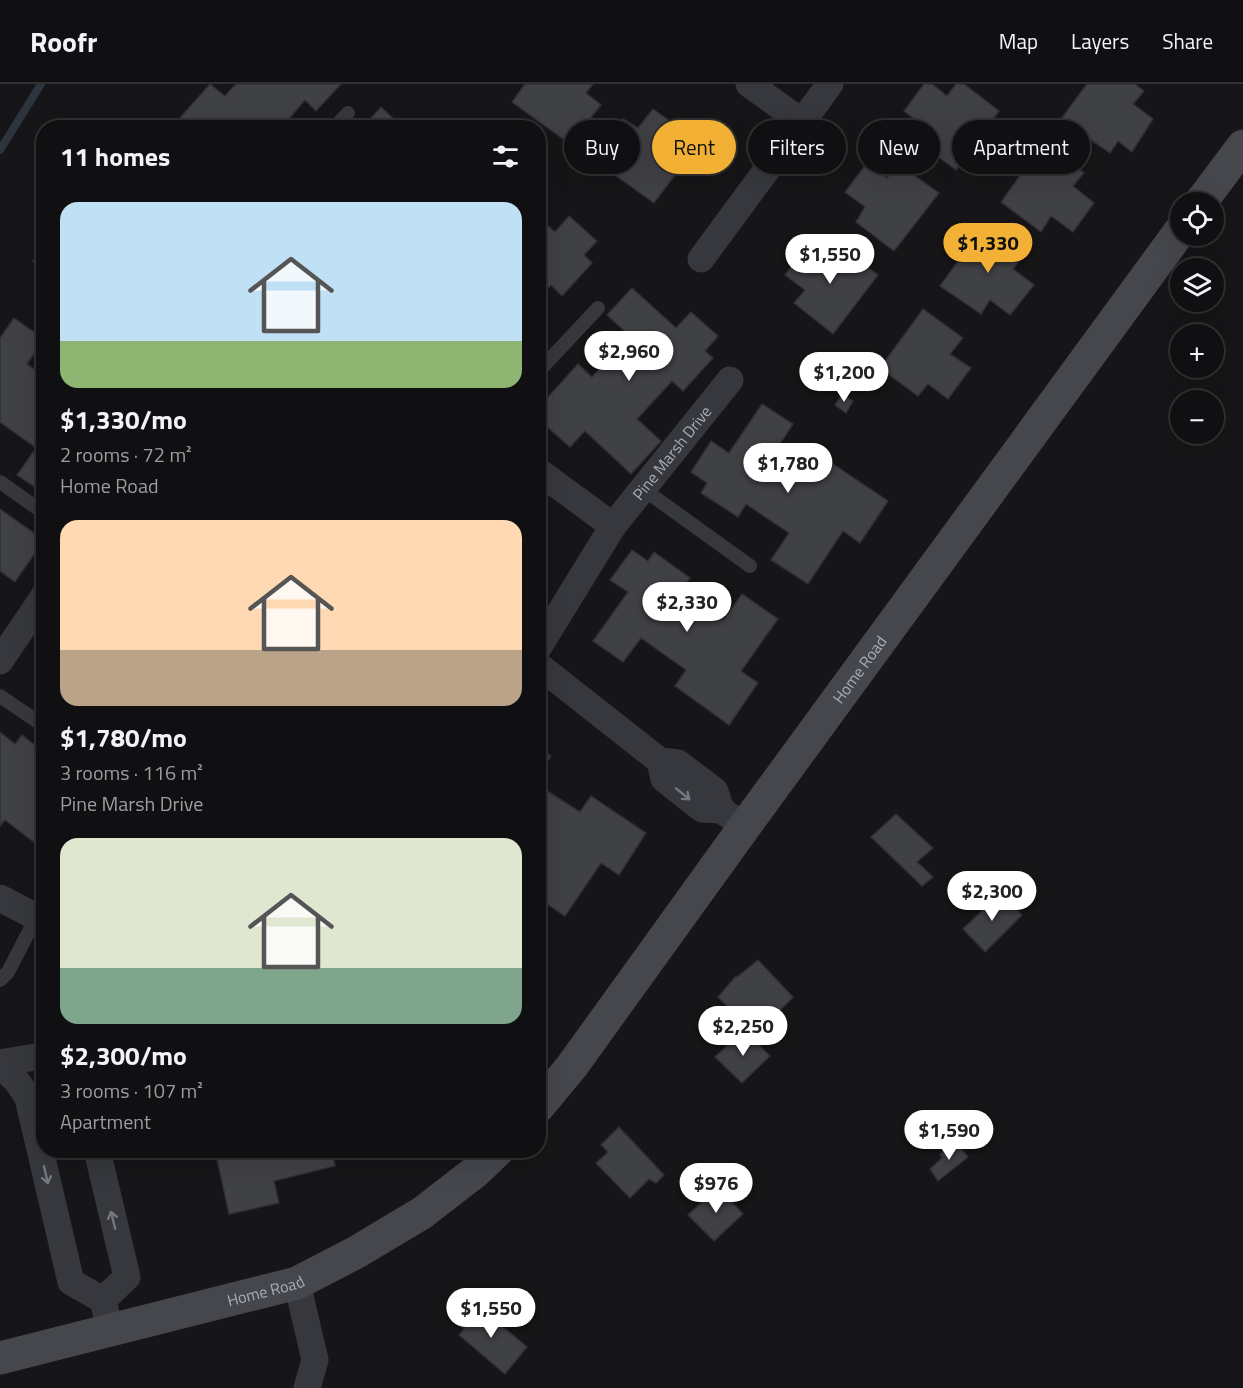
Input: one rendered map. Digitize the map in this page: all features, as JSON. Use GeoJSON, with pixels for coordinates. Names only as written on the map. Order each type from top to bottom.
{"type":"FeatureCollection","features":[{"type":"Feature","properties":{"kind":"street"},"geometry":{"type":"LineString","coordinates":[[749,84],[799,120]]}},
{"type":"Feature","properties":{"kind":"street"},"geometry":{"type":"LineString","coordinates":[[803,120],[830,84]]}},
{"type":"Feature","properties":{"kind":"street"},"geometry":{"type":"LineString","coordinates":[[1209,192],[1243,146]]}},
{"type":"Feature","properties":{"kind":"street"},"geometry":{"type":"LineString","coordinates":[[701,259],[764,174]]}},
{"type":"Feature","properties":{"kind":"street","name":"Home Road"},"geometry":{"type":"LineString","coordinates":[[546,1097],[572,1066],[733,818],[1170,244]]}},
{"type":"Feature","properties":{"kind":"street","name":"Pine Marsh Drive"},"geometry":{"type":"LineString","coordinates":[[546,635],[613,526],[730,380]]}},
{"type":"Feature","properties":{"kind":"street"},"geometry":{"type":"LineString","coordinates":[[546,477],[613,526]]}},
{"type":"Feature","properties":{"kind":"street"},"geometry":{"type":"LineString","coordinates":[[0,661],[36,608]]}},
{"type":"Feature","properties":{"kind":"street"},"geometry":{"type":"LineString","coordinates":[[546,671],[660,761],[664,779],[702,809],[733,818]]}},
{"type":"Feature","properties":{"kind":"street"},"geometry":{"type":"LineString","coordinates":[[0,898],[36,918]]}},
{"type":"Feature","properties":{"kind":"street"},"geometry":{"type":"LineString","coordinates":[[0,1063],[36,1057]]}},
{"type":"Feature","properties":{"kind":"street"},"geometry":{"type":"LineString","coordinates":[[0,1068],[11,1074],[28,1098],[36,1132]]}},
{"type":"Feature","properties":{"kind":"street"},"geometry":{"type":"LineString","coordinates":[[42,1158],[71,1282],[107,1315],[127,1276],[99,1158]]}},
{"type":"Feature","properties":{"kind":"street","name":"Home Road"},"geometry":{"type":"LineString","coordinates":[[0,1358],[107,1315],[297,1282],[355,1253],[422,1213],[468,1178],[489,1158]]}},
{"type":"Feature","properties":{"kind":"street"},"geometry":{"type":"LineString","coordinates":[[297,1282],[315,1360],[307,1388]]}},
{"type":"Feature","properties":{"kind":"lane"},"geometry":{"type":"LineString","coordinates":[[341,120],[348,113]]}},
{"type":"Feature","properties":{"kind":"lane"},"geometry":{"type":"LineString","coordinates":[[546,363],[598,308]]}},
{"type":"Feature","properties":{"kind":"lane"},"geometry":{"type":"LineString","coordinates":[[0,482],[36,507]]}},
{"type":"Feature","properties":{"kind":"lane"},"geometry":{"type":"LineString","coordinates":[[643,489],[750,566]]}},
{"type":"Feature","properties":{"kind":"lane"},"geometry":{"type":"LineString","coordinates":[[0,696],[36,721]]}},
{"type":"Feature","properties":{"kind":"lane"},"geometry":{"type":"LineString","coordinates":[[0,980],[8,972],[36,926]]}},
{"type":"Feature","properties":{"kind":"building"},"geometry":{"type":"Polygon","coordinates":[[[210,84],[225,96],[236,84],[341,84],[316,111],[305,100],[288,120],[178,120],[210,84]]]}},
{"type":"Feature","properties":{"kind":"building"},"geometry":{"type":"Polygon","coordinates":[[[525,84],[593,84],[586,93],[601,105],[589,120],[564,120],[564,140],[546,127],[546,120],[537,120],[512,102],[525,84]]]}},
{"type":"Feature","properties":{"kind":"building"},"geometry":{"type":"Polygon","coordinates":[[[924,84],[932,84],[947,96],[956,84],[964,84],[999,111],[992,120],[952,120],[952,167],[940,158],[940,120],[916,120],[904,111],[924,84]]]}},
{"type":"Feature","properties":{"kind":"building"},"geometry":{"type":"Polygon","coordinates":[[[1087,84],[1135,84],[1144,91],[1133,104],[1153,119],[1132,152],[1118,141],[1110,153],[1090,139],[1090,120],[1061,119],[1087,84]]]}},
{"type":"Feature","properties":{"kind":"building"},"geometry":{"type":"Polygon","coordinates":[[[381,107],[395,120],[369,120],[381,107]]]}},
{"type":"Feature","properties":{"kind":"building"},"geometry":{"type":"Polygon","coordinates":[[[653,109],[668,120],[652,120],[652,174],[676,174],[654,203],[614,174],[640,174],[640,125],[653,109]]]}},
{"type":"Feature","properties":{"kind":"building"},"geometry":{"type":"Polygon","coordinates":[[[859,174],[882,174],[887,178],[890,174],[912,174],[939,193],[894,251],[856,222],[865,207],[845,192],[859,174]]]}},
{"type":"Feature","properties":{"kind":"building"},"geometry":{"type":"Polygon","coordinates":[[[1021,174],[1083,174],[1073,186],[1094,203],[1073,232],[1051,216],[1041,232],[1001,202],[1021,174]]]}},
{"type":"Feature","properties":{"kind":"building"},"geometry":{"type":"Polygon","coordinates":[[[569,216],[597,241],[584,255],[592,263],[562,296],[551,285],[546,290],[546,224],[555,232],[569,216]]]}},
{"type":"Feature","properties":{"kind":"building"},"geometry":{"type":"Polygon","coordinates":[[[984,225],[1024,255],[1013,269],[1034,285],[1010,315],[990,300],[981,314],[940,286],[984,225]]]}},
{"type":"Feature","properties":{"kind":"building"},"geometry":{"type":"Polygon","coordinates":[[[807,245],[826,260],[837,246],[878,275],[833,334],[794,303],[805,290],[785,275],[807,245]]]}},
{"type":"Feature","properties":{"kind":"building"},"geometry":{"type":"Polygon","coordinates":[[[632,288],[676,328],[691,312],[718,336],[705,351],[713,358],[683,391],[672,381],[637,419],[661,441],[631,474],[585,431],[570,447],[546,426],[546,399],[578,364],[592,377],[630,336],[607,315],[632,288]]]}},
{"type":"Feature","properties":{"kind":"building"},"geometry":{"type":"Polygon","coordinates":[[[923,309],[963,338],[950,354],[971,368],[948,399],[928,384],[918,396],[880,368],[923,309]]]}},
{"type":"Feature","properties":{"kind":"building"},"geometry":{"type":"Polygon","coordinates":[[[14,318],[36,333],[36,351],[27,364],[36,370],[36,448],[0,422],[0,338],[14,318]]]}},
{"type":"Feature","properties":{"kind":"building"},"geometry":{"type":"Polygon","coordinates":[[[842,394],[853,401],[846,413],[835,405],[842,394]]]}},
{"type":"Feature","properties":{"kind":"building"},"geometry":{"type":"Polygon","coordinates":[[[762,404],[793,424],[776,450],[822,480],[833,464],[888,501],[860,543],[843,531],[808,584],[771,560],[789,533],[746,504],[738,517],[701,493],[707,483],[691,472],[711,441],[729,453],[762,404]]]}},
{"type":"Feature","properties":{"kind":"building"},"geometry":{"type":"Polygon","coordinates":[[[36,448],[36,488],[17,475],[36,448]]]}},
{"type":"Feature","properties":{"kind":"building"},"geometry":{"type":"Polygon","coordinates":[[[0,509],[36,534],[36,552],[15,582],[0,571],[0,509]]]}},
{"type":"Feature","properties":{"kind":"building"},"geometry":{"type":"Polygon","coordinates":[[[632,550],[648,561],[654,552],[690,578],[681,590],[723,620],[742,594],[778,619],[741,671],[758,683],[729,725],[675,686],[686,670],[641,638],[623,662],[593,641],[628,592],[610,580],[632,550]]]}},
{"type":"Feature","properties":{"kind":"building"},"geometry":{"type":"Polygon","coordinates":[[[0,732],[15,744],[22,735],[36,746],[36,844],[5,820],[0,826],[0,732]]]}},
{"type":"Feature","properties":{"kind":"building"},"geometry":{"type":"Polygon","coordinates":[[[546,753],[551,756],[546,763],[546,753]]]}},
{"type":"Feature","properties":{"kind":"building"},"geometry":{"type":"Polygon","coordinates":[[[546,790],[580,812],[591,796],[646,833],[619,875],[601,863],[565,916],[546,903],[546,790]]]}},
{"type":"Feature","properties":{"kind":"building"},"geometry":{"type":"Polygon","coordinates":[[[896,814],[933,848],[917,862],[933,877],[922,886],[871,837],[896,814]]]}},
{"type":"Feature","properties":{"kind":"building"},"geometry":{"type":"Polygon","coordinates":[[[1000,893],[1022,915],[985,952],[963,929],[1000,893]]]}},
{"type":"Feature","properties":{"kind":"building"},"geometry":{"type":"Polygon","coordinates":[[[758,960],[793,997],[760,1031],[753,1024],[748,1027],[718,997],[736,976],[758,960]]]}},
{"type":"Feature","properties":{"kind":"building"},"geometry":{"type":"Polygon","coordinates":[[[744,1030],[770,1056],[742,1083],[715,1057],[744,1030]]]}},
{"type":"Feature","properties":{"kind":"building"},"geometry":{"type":"Polygon","coordinates":[[[619,1127],[664,1175],[656,1183],[649,1179],[630,1198],[596,1163],[608,1152],[601,1145],[619,1127]]]}},
{"type":"Feature","properties":{"kind":"building"},"geometry":{"type":"Polygon","coordinates":[[[955,1141],[968,1157],[938,1181],[930,1169],[942,1158],[940,1154],[955,1141]]]}},
{"type":"Feature","properties":{"kind":"building"},"geometry":{"type":"Polygon","coordinates":[[[217,1158],[334,1158],[335,1166],[274,1181],[279,1203],[229,1214],[217,1158]]]}},
{"type":"Feature","properties":{"kind":"building"},"geometry":{"type":"Polygon","coordinates":[[[718,1187],[743,1214],[714,1241],[688,1215],[718,1187]]]}},
{"type":"Feature","properties":{"kind":"building"},"geometry":{"type":"Polygon","coordinates":[[[477,1305],[527,1347],[505,1374],[459,1335],[464,1329],[458,1323],[477,1305]]]}},
{"type":"Feature","properties":{"kind":"waterway"},"geometry":{"type":"LineString","coordinates":[[0,150],[41,84]]}}]}
